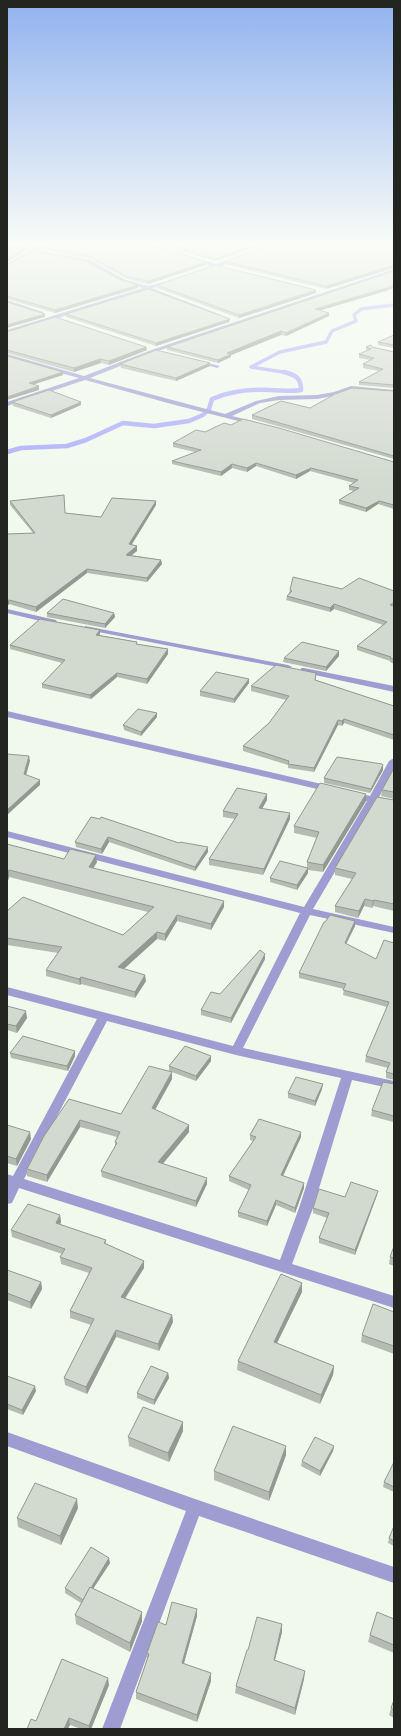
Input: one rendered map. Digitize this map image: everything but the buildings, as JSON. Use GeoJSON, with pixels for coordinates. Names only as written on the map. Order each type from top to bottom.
{"type":"FeatureCollection","features":[{"type":"Feature","properties":{"kind":"street"},"geometry":{"type":"LineString","coordinates":[[7,332],[31,324]]}},
{"type":"Feature","properties":{"kind":"street"},"geometry":{"type":"LineString","coordinates":[[7,404],[84,378],[156,350],[232,324]]}},
{"type":"Feature","properties":{"kind":"street"},"geometry":{"type":"LineString","coordinates":[[148,348],[163,352]]}},
{"type":"Feature","properties":{"kind":"street"},"geometry":{"type":"LineString","coordinates":[[7,356],[258,424]]}},
{"type":"Feature","properties":{"kind":"street"},"geometry":{"type":"LineString","coordinates":[[194,360],[217,366]]}},
{"type":"Feature","properties":{"kind":"street"},"geometry":{"type":"LineString","coordinates":[[226,416],[258,402],[279,398],[317,397],[335,394],[351,388],[394,392]]}},
{"type":"Feature","properties":{"kind":"street"},"geometry":{"type":"LineString","coordinates":[[7,610],[34,618],[64,624]]}},
{"type":"Feature","properties":{"kind":"street"},"geometry":{"type":"LineString","coordinates":[[79,626],[394,689]]}},
{"type":"Feature","properties":{"kind":"street"},"geometry":{"type":"LineString","coordinates":[[7,714],[374,800],[394,803]]}},
{"type":"Feature","properties":{"kind":"street"},"geometry":{"type":"LineString","coordinates":[[236,1050],[307,910],[351,835],[374,800],[394,761]]}},
{"type":"Feature","properties":{"kind":"street"},"geometry":{"type":"LineString","coordinates":[[7,834],[307,910],[394,930]]}},
{"type":"Feature","properties":{"kind":"street"},"geometry":{"type":"LineString","coordinates":[[7,991],[236,1050],[394,1085]]}},
{"type":"Feature","properties":{"kind":"street"},"geometry":{"type":"LineString","coordinates":[[7,1199],[12,1180],[104,1016]]}},
{"type":"Feature","properties":{"kind":"street"},"geometry":{"type":"LineString","coordinates":[[284,1267],[308,1202],[348,1074]]}},
{"type":"Feature","properties":{"kind":"street"},"geometry":{"type":"LineString","coordinates":[[12,1180],[394,1302]]}},
{"type":"Feature","properties":{"kind":"street"},"geometry":{"type":"LineString","coordinates":[[7,1439],[195,1507],[394,1575]]}},
{"type":"Feature","properties":{"kind":"street"},"geometry":{"type":"LineString","coordinates":[[111,1729],[195,1507]]}},
{"type":"Feature","properties":{"kind":"waterway"},"geometry":{"type":"LineString","coordinates":[[286,373],[251,367],[280,352],[326,342],[332,331],[349,324]]}},
{"type":"Feature","properties":{"kind":"waterway"},"geometry":{"type":"LineString","coordinates":[[7,452],[21,448],[67,446],[86,440],[123,423],[154,426],[189,421],[203,415],[209,409],[212,399],[233,392],[255,390],[301,390],[299,380],[292,374],[286,373]]}}]}
